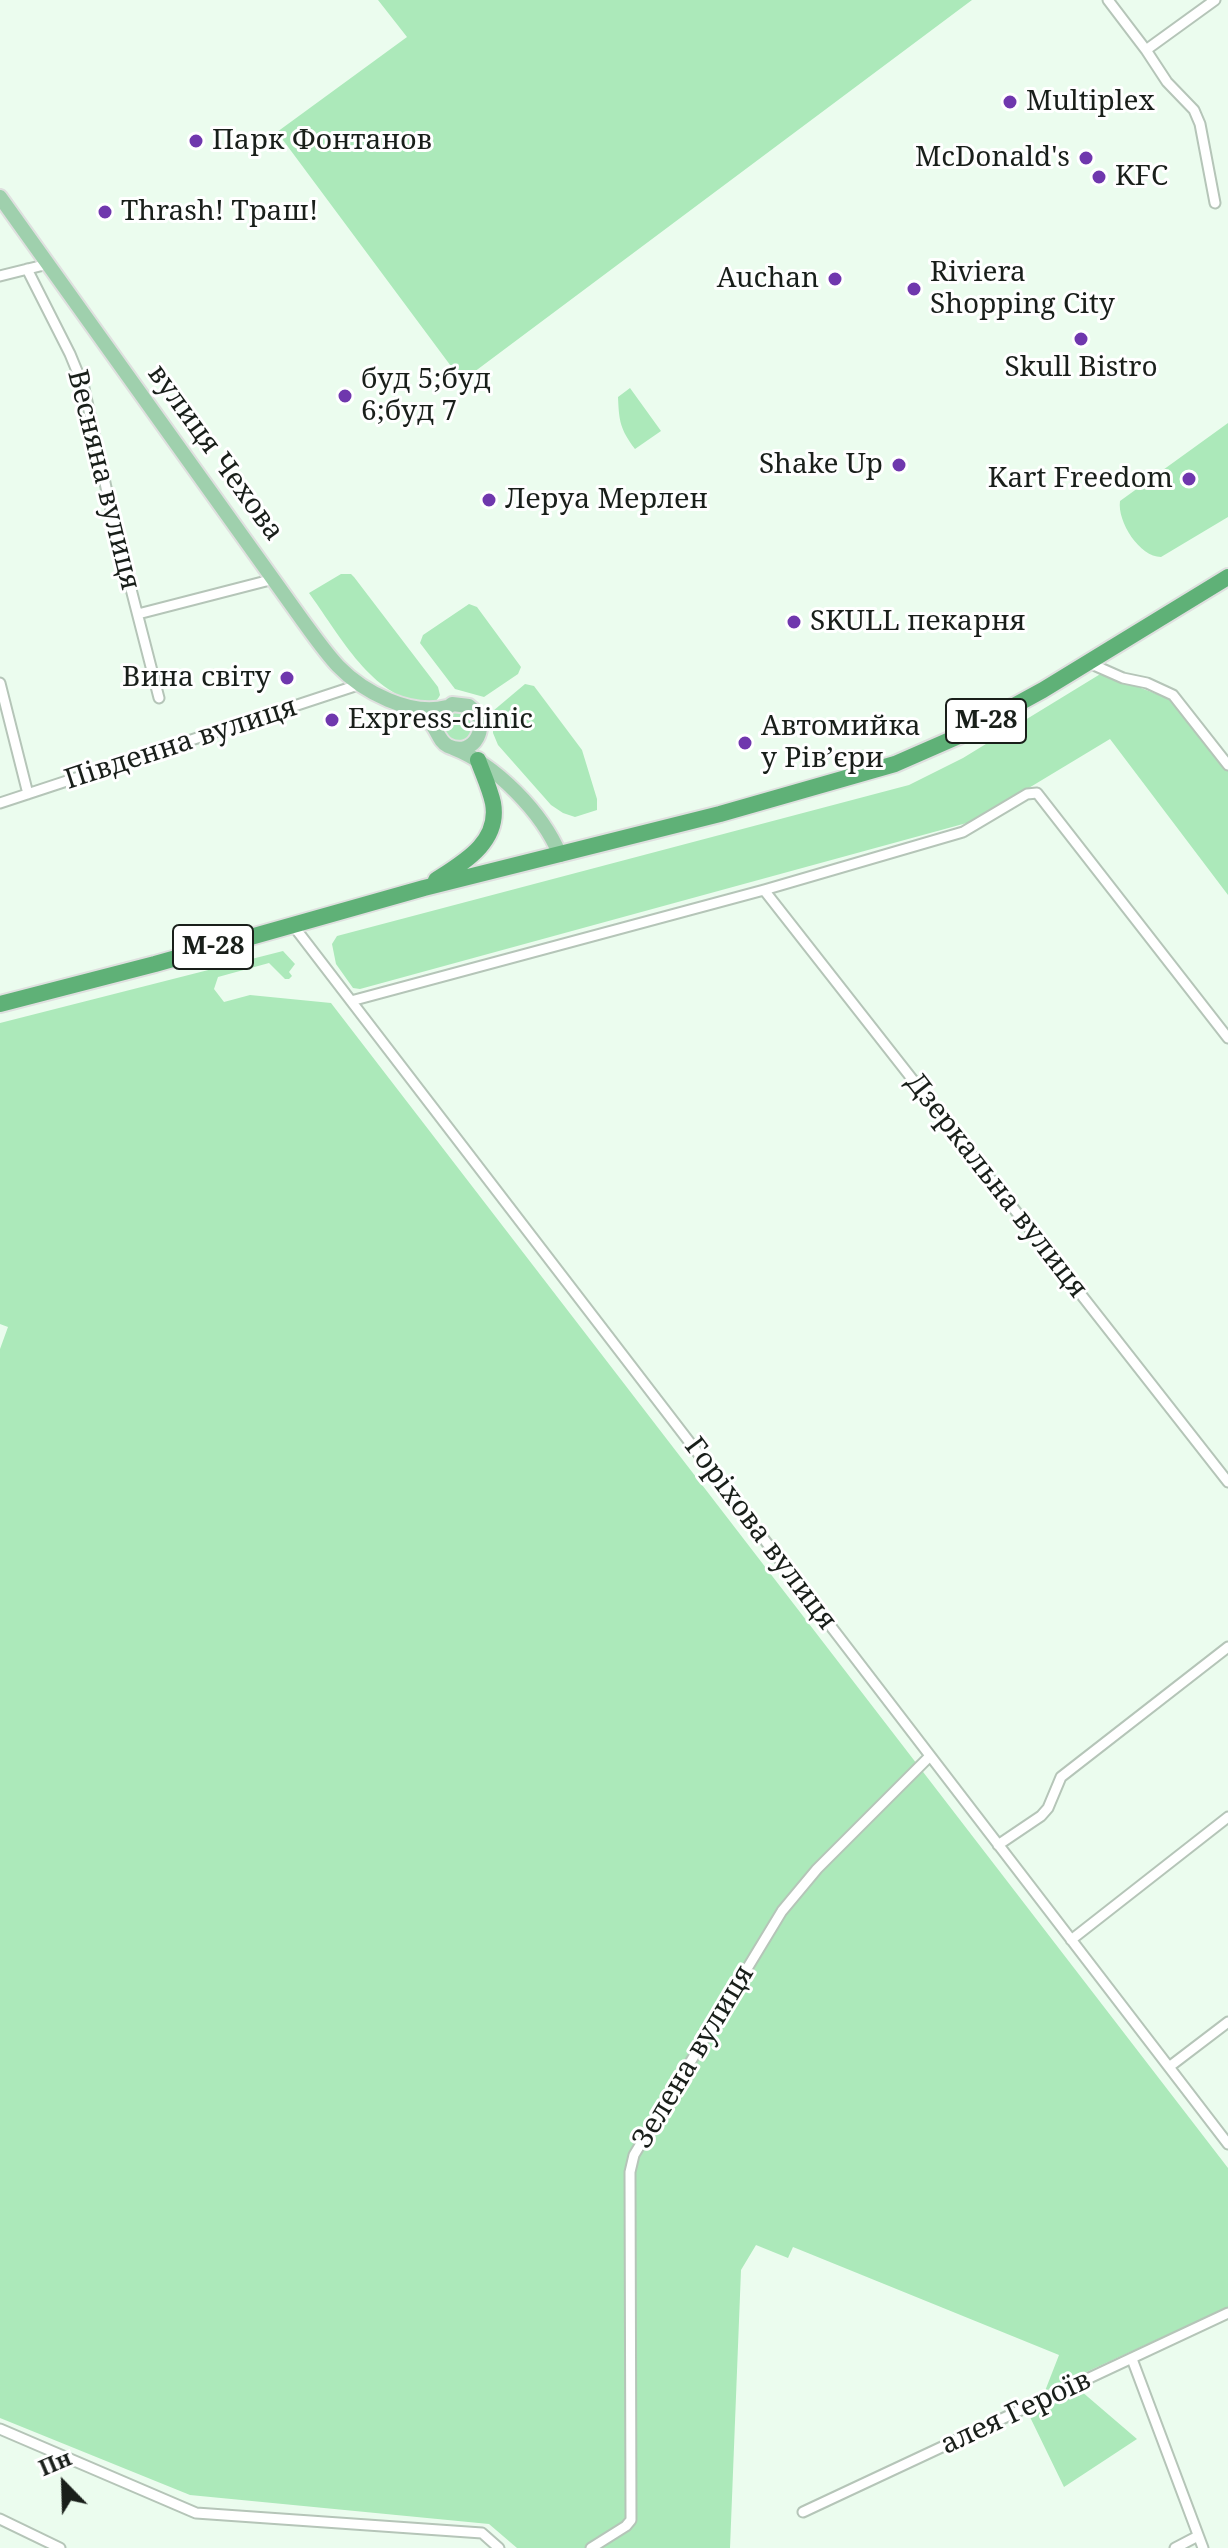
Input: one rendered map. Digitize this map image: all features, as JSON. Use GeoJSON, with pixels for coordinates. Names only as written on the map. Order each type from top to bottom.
{"type":"FeatureCollection","features":[{"type":"Feature","properties":{"kind":"highway","name":"М-28"},"geometry":{"type":"LineString","coordinates":[[0,1004],[424,888],[779,798],[895,764],[959,736],[1089,663],[1228,577]]}},
{"type":"Feature","properties":{"kind":"highway"},"geometry":{"type":"LineString","coordinates":[[424,888],[475,854],[491,831],[494,817],[492,801],[478,760]]}},
{"type":"Feature","properties":{"kind":"main road","name":"вулиця Чехова"},"geometry":{"type":"LineString","coordinates":[[0,197],[339,667],[361,684],[405,707],[431,710],[447,707]]}},
{"type":"Feature","properties":{"kind":"main road"},"geometry":{"type":"LineString","coordinates":[[503,780],[488,756],[478,714],[469,706],[458,703],[447,707],[437,721],[437,732],[443,742],[478,760],[503,780],[540,821],[560,855]]}},
{"type":"Feature","properties":{"kind":"main road","name":"вулиця Чехова"},"geometry":{"type":"LineString","coordinates":[[414,709],[437,732]]}},
{"type":"Feature","properties":{"kind":"main road"},"geometry":{"type":"LineString","coordinates":[[453,748],[463,748],[473,743],[481,730]]}},
{"type":"Feature","properties":{"kind":"street"},"geometry":{"type":"LineString","coordinates":[[1108,0],[1167,82],[1194,110],[1200,124],[1215,203]]}},
{"type":"Feature","properties":{"kind":"street"},"geometry":{"type":"LineString","coordinates":[[1146,50],[1215,0]]}},
{"type":"Feature","properties":{"kind":"street"},"geometry":{"type":"LineString","coordinates":[[0,276],[48,264]]}},
{"type":"Feature","properties":{"kind":"street","name":"Весняна вулиця"},"geometry":{"type":"LineString","coordinates":[[27,269],[84,388],[113,519],[159,698]]}},
{"type":"Feature","properties":{"kind":"street"},"geometry":{"type":"LineString","coordinates":[[138,614],[274,579]]}},
{"type":"Feature","properties":{"kind":"street"},"geometry":{"type":"LineString","coordinates":[[1089,663],[1173,695],[1228,765]]}},
{"type":"Feature","properties":{"kind":"street"},"geometry":{"type":"LineString","coordinates":[[0,683],[28,794]]}},
{"type":"Feature","properties":{"kind":"street","name":"Південна вулиця"},"geometry":{"type":"LineString","coordinates":[[0,803],[361,684]]}},
{"type":"Feature","properties":{"kind":"street"},"geometry":{"type":"LineString","coordinates":[[351,1001],[764,890],[963,832],[1027,794],[1037,793],[1228,1038]]}},
{"type":"Feature","properties":{"kind":"street","name":"Дзеркальна вулиця"},"geometry":{"type":"LineString","coordinates":[[764,890],[1228,1482]]}},
{"type":"Feature","properties":{"kind":"street","name":"Горіхова вулиця"},"geometry":{"type":"LineString","coordinates":[[292,924],[1228,2144]]}},
{"type":"Feature","properties":{"kind":"street"},"geometry":{"type":"LineString","coordinates":[[998,1845],[1041,1816],[1048,1808],[1061,1777],[1228,1647]]}},
{"type":"Feature","properties":{"kind":"street","name":"Зелена вулиця"},"geometry":{"type":"LineString","coordinates":[[591,2548],[631,2520],[630,2172],[634,2155],[782,1911],[817,1869],[930,1756]]}},
{"type":"Feature","properties":{"kind":"street"},"geometry":{"type":"LineString","coordinates":[[1071,1940],[1228,1817]]}},
{"type":"Feature","properties":{"kind":"street"},"geometry":{"type":"LineString","coordinates":[[1169,2067],[1228,2022]]}},
{"type":"Feature","properties":{"kind":"street","name":"алея Героїв"},"geometry":{"type":"LineString","coordinates":[[803,2512],[1228,2313]]}},
{"type":"Feature","properties":{"kind":"street"},"geometry":{"type":"LineString","coordinates":[[1132,2359],[1203,2548]]}},
{"type":"Feature","properties":{"kind":"street"},"geometry":{"type":"LineString","coordinates":[[0,2429],[196,2513],[482,2533],[499,2548]]}},
{"type":"Feature","properties":{"kind":"street"},"geometry":{"type":"LineString","coordinates":[[0,2519],[60,2548]]}},
{"type":"Feature","properties":{"kind":"street"},"geometry":{"type":"LineString","coordinates":[[1175,2548],[1198,2536]]}},
{"type":"Feature","properties":{"kind":"green space"},"geometry":{"type":"Polygon","coordinates":[[[378,0],[972,0],[462,381],[277,132],[407,37],[378,0]]]}},
{"type":"Feature","properties":{"kind":"green space"},"geometry":{"type":"Polygon","coordinates":[[[630,388],[661,431],[635,449],[623,430],[619,412],[618,397],[630,388]]]}},
{"type":"Feature","properties":{"kind":"green space","name":"Kart Freedom"},"geometry":{"type":"Polygon","coordinates":[[[1228,423],[1228,517],[1161,557],[1145,551],[1126,528],[1120,501],[1228,423]]]}},
{"type":"Feature","properties":{"kind":"green space"},"geometry":{"type":"Polygon","coordinates":[[[341,574],[354,577],[438,687],[440,695],[436,701],[419,702],[385,687],[343,642],[309,593],[341,574]]]}},
{"type":"Feature","properties":{"kind":"green space"},"geometry":{"type":"Polygon","coordinates":[[[469,604],[477,607],[521,667],[518,674],[484,697],[455,689],[420,643],[423,635],[469,604]]]}},
{"type":"Feature","properties":{"kind":"green space"},"geometry":{"type":"Polygon","coordinates":[[[1102,673],[1172,700],[1228,771],[1228,895],[1110,739],[974,821],[360,989],[353,988],[336,964],[332,944],[337,936],[909,785],[963,758],[1102,673]]]}},
{"type":"Feature","properties":{"kind":"green space"},"geometry":{"type":"Polygon","coordinates":[[[525,684],[534,686],[582,750],[597,799],[597,810],[575,817],[563,813],[551,805],[498,745],[493,733],[493,711],[525,684]]]}},
{"type":"Feature","properties":{"kind":"green space"},"geometry":{"type":"Polygon","coordinates":[[[449,710],[473,712],[476,736],[459,745],[443,737],[441,719],[449,710]]]}},
{"type":"Feature","properties":{"kind":"green space"},"geometry":{"type":"Polygon","coordinates":[[[283,951],[295,964],[289,972],[292,976],[289,979],[285,979],[269,963],[218,977],[214,989],[224,1002],[250,995],[331,1003],[1228,2168],[1228,2307],[1045,2391],[1059,2355],[793,2247],[788,2258],[756,2245],[741,2270],[730,2548],[517,2548],[489,2524],[190,2495],[0,2418],[0,1349],[8,1327],[0,1324],[0,1023],[283,951]]]}},
{"type":"Feature","properties":{"kind":"green space"},"geometry":{"type":"Polygon","coordinates":[[[1081,2391],[1137,2439],[1064,2487],[1029,2415],[1081,2391]]]}},
{"type":"Feature","properties":{"kind":"place","name":"Multiplex"},"geometry":{"type":"Point","coordinates":[1010,102]}},
{"type":"Feature","properties":{"kind":"place","name":"Парк Фонтанов"},"geometry":{"type":"Point","coordinates":[196,141]}},
{"type":"Feature","properties":{"kind":"place","name":"McDonald's"},"geometry":{"type":"Point","coordinates":[1086,158]}},
{"type":"Feature","properties":{"kind":"place","name":"KFC"},"geometry":{"type":"Point","coordinates":[1099,177]}},
{"type":"Feature","properties":{"kind":"place","name":"Thrash! Траш!"},"geometry":{"type":"Point","coordinates":[105,212]}},
{"type":"Feature","properties":{"kind":"place","name":"Auchan"},"geometry":{"type":"Point","coordinates":[835,279]}},
{"type":"Feature","properties":{"kind":"place","name":"Riviera Shopping City"},"geometry":{"type":"Point","coordinates":[914,289]}},
{"type":"Feature","properties":{"kind":"place","name":"Skull Bistro"},"geometry":{"type":"Point","coordinates":[1081,339]}},
{"type":"Feature","properties":{"kind":"place","name":"буд 5;буд 6;буд 7"},"geometry":{"type":"Point","coordinates":[345,396]}},
{"type":"Feature","properties":{"kind":"place","name":"Shake Up"},"geometry":{"type":"Point","coordinates":[899,465]}},
{"type":"Feature","properties":{"kind":"place","name":"Kart Freedom"},"geometry":{"type":"Point","coordinates":[1189,479]}},
{"type":"Feature","properties":{"kind":"place","name":"Леруа Мерлен"},"geometry":{"type":"Point","coordinates":[489,500]}},
{"type":"Feature","properties":{"kind":"place","name":"SKULL пекарня"},"geometry":{"type":"Point","coordinates":[794,622]}},
{"type":"Feature","properties":{"kind":"place","name":"Вина світу"},"geometry":{"type":"Point","coordinates":[287,678]}},
{"type":"Feature","properties":{"kind":"place","name":"Express-clinic"},"geometry":{"type":"Point","coordinates":[332,720]}},
{"type":"Feature","properties":{"kind":"place","name":"Автомийка у Рівʼєри"},"geometry":{"type":"Point","coordinates":[745,743]}}]}
